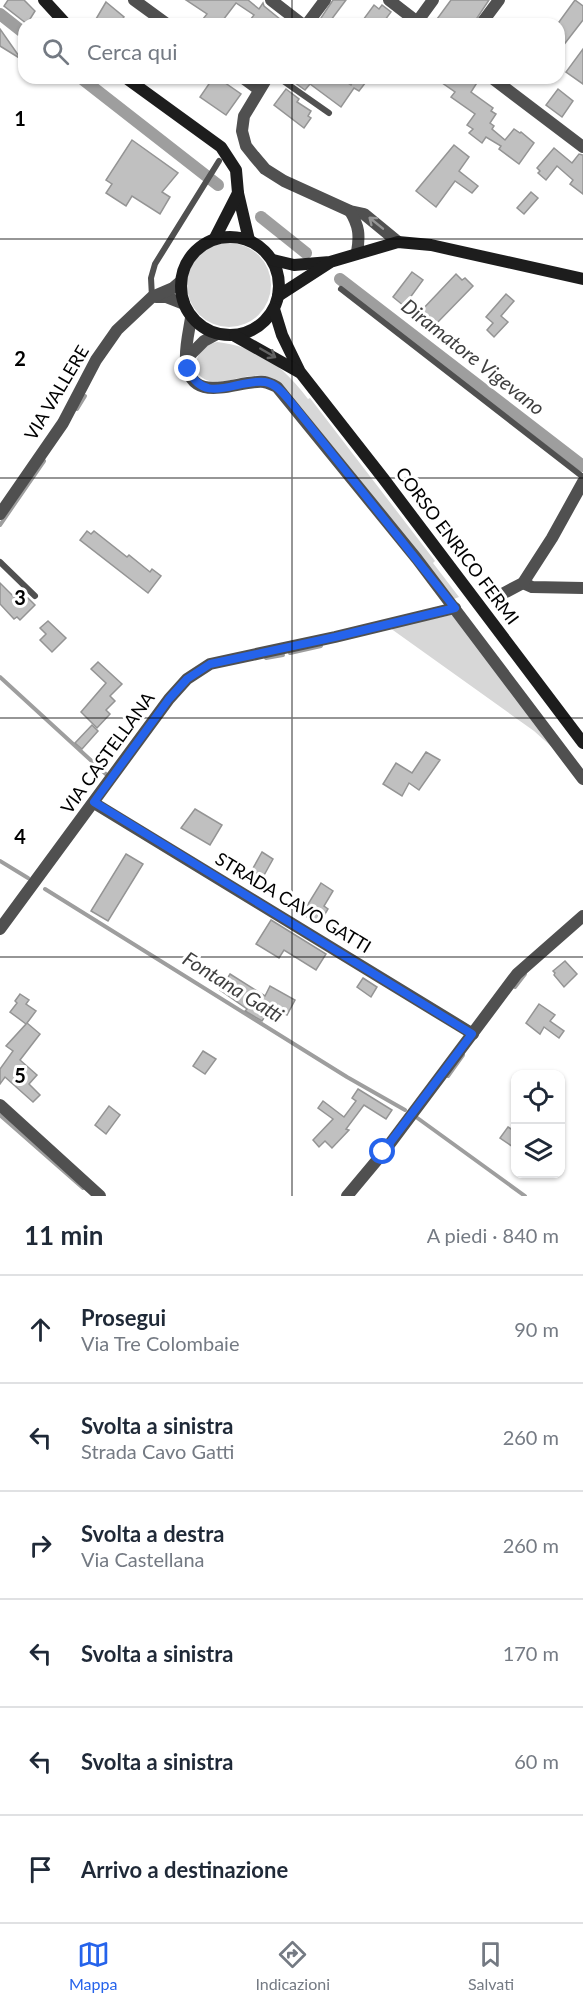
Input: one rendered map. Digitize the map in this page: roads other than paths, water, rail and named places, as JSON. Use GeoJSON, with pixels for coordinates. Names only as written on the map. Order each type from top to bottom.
{"type":"FeatureCollection","features":[{"type":"Feature","properties":{"kind":"main road"},"geometry":{"type":"LineString","coordinates":[[44,0],[60,18]]}},
{"type":"Feature","properties":{"kind":"main road"},"geometry":{"type":"LineString","coordinates":[[134,84],[221,147],[236,170],[238,193],[249,240]]}},
{"type":"Feature","properties":{"kind":"main road"},"geometry":{"type":"LineString","coordinates":[[216,238],[238,193]]}},
{"type":"Feature","properties":{"kind":"main road"},"geometry":{"type":"LineString","coordinates":[[232,236],[249,240],[262,248],[273,260],[279,278],[276,303],[267,319],[247,333],[235,336],[217,334],[191,318],[184,304],[180,293],[180,282],[184,267],[191,255],[202,245],[216,238],[232,236]]}},
{"type":"Feature","properties":{"kind":"main road"},"geometry":{"type":"LineString","coordinates":[[273,260],[294,265],[330,262],[357,252],[398,242],[431,245],[583,279]]}},
{"type":"Feature","properties":{"kind":"main road"},"geometry":{"type":"LineString","coordinates":[[276,303],[330,262]]}},
{"type":"Feature","properties":{"kind":"main road","name":"CORSO ENRICO FERMI"},"geometry":{"type":"LineString","coordinates":[[276,303],[282,335],[300,372],[583,743]]}},
{"type":"Feature","properties":{"kind":"main road","name":"CORSO ENRICO FERMI"},"geometry":{"type":"LineString","coordinates":[[235,336],[300,372]]}},
{"type":"Feature","properties":{"kind":"street"},"geometry":{"type":"LineString","coordinates":[[134,0],[159,18]]}},
{"type":"Feature","properties":{"kind":"street"},"geometry":{"type":"LineString","coordinates":[[271,0],[294,18]]}},
{"type":"Feature","properties":{"kind":"street"},"geometry":{"type":"LineString","coordinates":[[311,18],[324,0]]}},
{"type":"Feature","properties":{"kind":"street"},"geometry":{"type":"LineString","coordinates":[[389,0],[412,18]]}},
{"type":"Feature","properties":{"kind":"street"},"geometry":{"type":"LineString","coordinates":[[422,18],[433,0]]}},
{"type":"Feature","properties":{"kind":"street"},"geometry":{"type":"LineString","coordinates":[[486,18],[499,0]]}},
{"type":"Feature","properties":{"kind":"street"},"geometry":{"type":"LineString","coordinates":[[251,84],[258,89]]}},
{"type":"Feature","properties":{"kind":"street"},"geometry":{"type":"LineString","coordinates":[[262,84],[244,116],[242,131],[246,146],[265,169],[350,211],[364,214],[398,242]]}},
{"type":"Feature","properties":{"kind":"street"},"geometry":{"type":"LineString","coordinates":[[500,84],[583,147]]}},
{"type":"Feature","properties":{"kind":"street"},"geometry":{"type":"LineString","coordinates":[[350,211],[359,228],[357,252]]}},
{"type":"Feature","properties":{"kind":"street","name":"VIA VALLERE"},"geometry":{"type":"LineString","coordinates":[[0,514],[63,423],[101,352],[117,330],[152,297],[173,288],[180,282]]}},
{"type":"Feature","properties":{"kind":"street"},"geometry":{"type":"LineString","coordinates":[[152,297],[166,297],[184,304]]}},
{"type":"Feature","properties":{"kind":"street"},"geometry":{"type":"LineString","coordinates":[[191,318],[186,359],[192,378],[201,386],[217,389],[265,382],[278,387],[455,608],[583,779]]}},
{"type":"Feature","properties":{"kind":"street"},"geometry":{"type":"LineString","coordinates":[[186,359],[204,341],[217,334]]}},
{"type":"Feature","properties":{"kind":"street"},"geometry":{"type":"LineString","coordinates":[[504,593],[523,583],[552,538],[583,482]]}},
{"type":"Feature","properties":{"kind":"street"},"geometry":{"type":"LineString","coordinates":[[523,583],[532,587],[583,588]]}},
{"type":"Feature","properties":{"kind":"street","name":"VIA CASTELLANA"},"geometry":{"type":"LineString","coordinates":[[0,929],[169,699],[187,679],[210,664],[455,608]]}},
{"type":"Feature","properties":{"kind":"street","name":"STRADA CAVO GATTI"},"geometry":{"type":"LineString","coordinates":[[94,802],[472,1034]]}},
{"type":"Feature","properties":{"kind":"street"},"geometry":{"type":"LineString","coordinates":[[347,1196],[389,1145],[517,974],[583,916]]}},
{"type":"Feature","properties":{"kind":"street"},"geometry":{"type":"LineString","coordinates":[[0,1105],[100,1196]]}},
{"type":"Feature","properties":{"kind":"lane"},"geometry":{"type":"LineString","coordinates":[[288,84],[329,113]]}},
{"type":"Feature","properties":{"kind":"lane"},"geometry":{"type":"LineString","coordinates":[[152,297],[151,278],[155,264],[219,161]]}},
{"type":"Feature","properties":{"kind":"lane"},"geometry":{"type":"LineString","coordinates":[[341,289],[583,477]]}},
{"type":"Feature","properties":{"kind":"lane"},"geometry":{"type":"LineString","coordinates":[[0,562],[35,597]]}},
{"type":"Feature","properties":{"kind":"waterway","name":"Diramatore Vigevano"},"geometry":{"type":"LineString","coordinates":[[0,14],[18,28]]}},
{"type":"Feature","properties":{"kind":"waterway","name":"Diramatore Vigevano"},"geometry":{"type":"LineString","coordinates":[[89,84],[218,185]]}},
{"type":"Feature","properties":{"kind":"waterway","name":"Diramatore Vigevano"},"geometry":{"type":"LineString","coordinates":[[261,217],[306,253]]}},
{"type":"Feature","properties":{"kind":"waterway","name":"Diramatore Vigevano"},"geometry":{"type":"LineString","coordinates":[[340,279],[583,466]]}},
{"type":"Feature","properties":{"kind":"waterway"},"geometry":{"type":"LineString","coordinates":[[77,409],[85,396]]}},
{"type":"Feature","properties":{"kind":"waterway"},"geometry":{"type":"LineString","coordinates":[[0,525],[44,461]]}},
{"type":"Feature","properties":{"kind":"waterway"},"geometry":{"type":"LineString","coordinates":[[290,653],[321,646]]}},
{"type":"Feature","properties":{"kind":"waterway"},"geometry":{"type":"LineString","coordinates":[[266,658],[283,655]]}},
{"type":"Feature","properties":{"kind":"waterway"},"geometry":{"type":"LineString","coordinates":[[0,677],[108,776]]}},
{"type":"Feature","properties":{"kind":"waterway","name":"Fontana Gatti"},"geometry":{"type":"LineString","coordinates":[[0,861],[28,878]]}},
{"type":"Feature","properties":{"kind":"waterway","name":"Fontana Gatti"},"geometry":{"type":"LineString","coordinates":[[45,889],[347,1077],[405,1110]]}},
{"type":"Feature","properties":{"kind":"waterway"},"geometry":{"type":"LineString","coordinates":[[515,987],[525,974]]}},
{"type":"Feature","properties":{"kind":"waterway"},"geometry":{"type":"LineString","coordinates":[[448,1076],[463,1055]]}},
{"type":"Feature","properties":{"kind":"waterway"},"geometry":{"type":"LineString","coordinates":[[0,1115],[83,1188]]}},
{"type":"Feature","properties":{"kind":"waterway","name":"Fontana Gatti"},"geometry":{"type":"LineString","coordinates":[[416,1117],[525,1196]]}}]}
